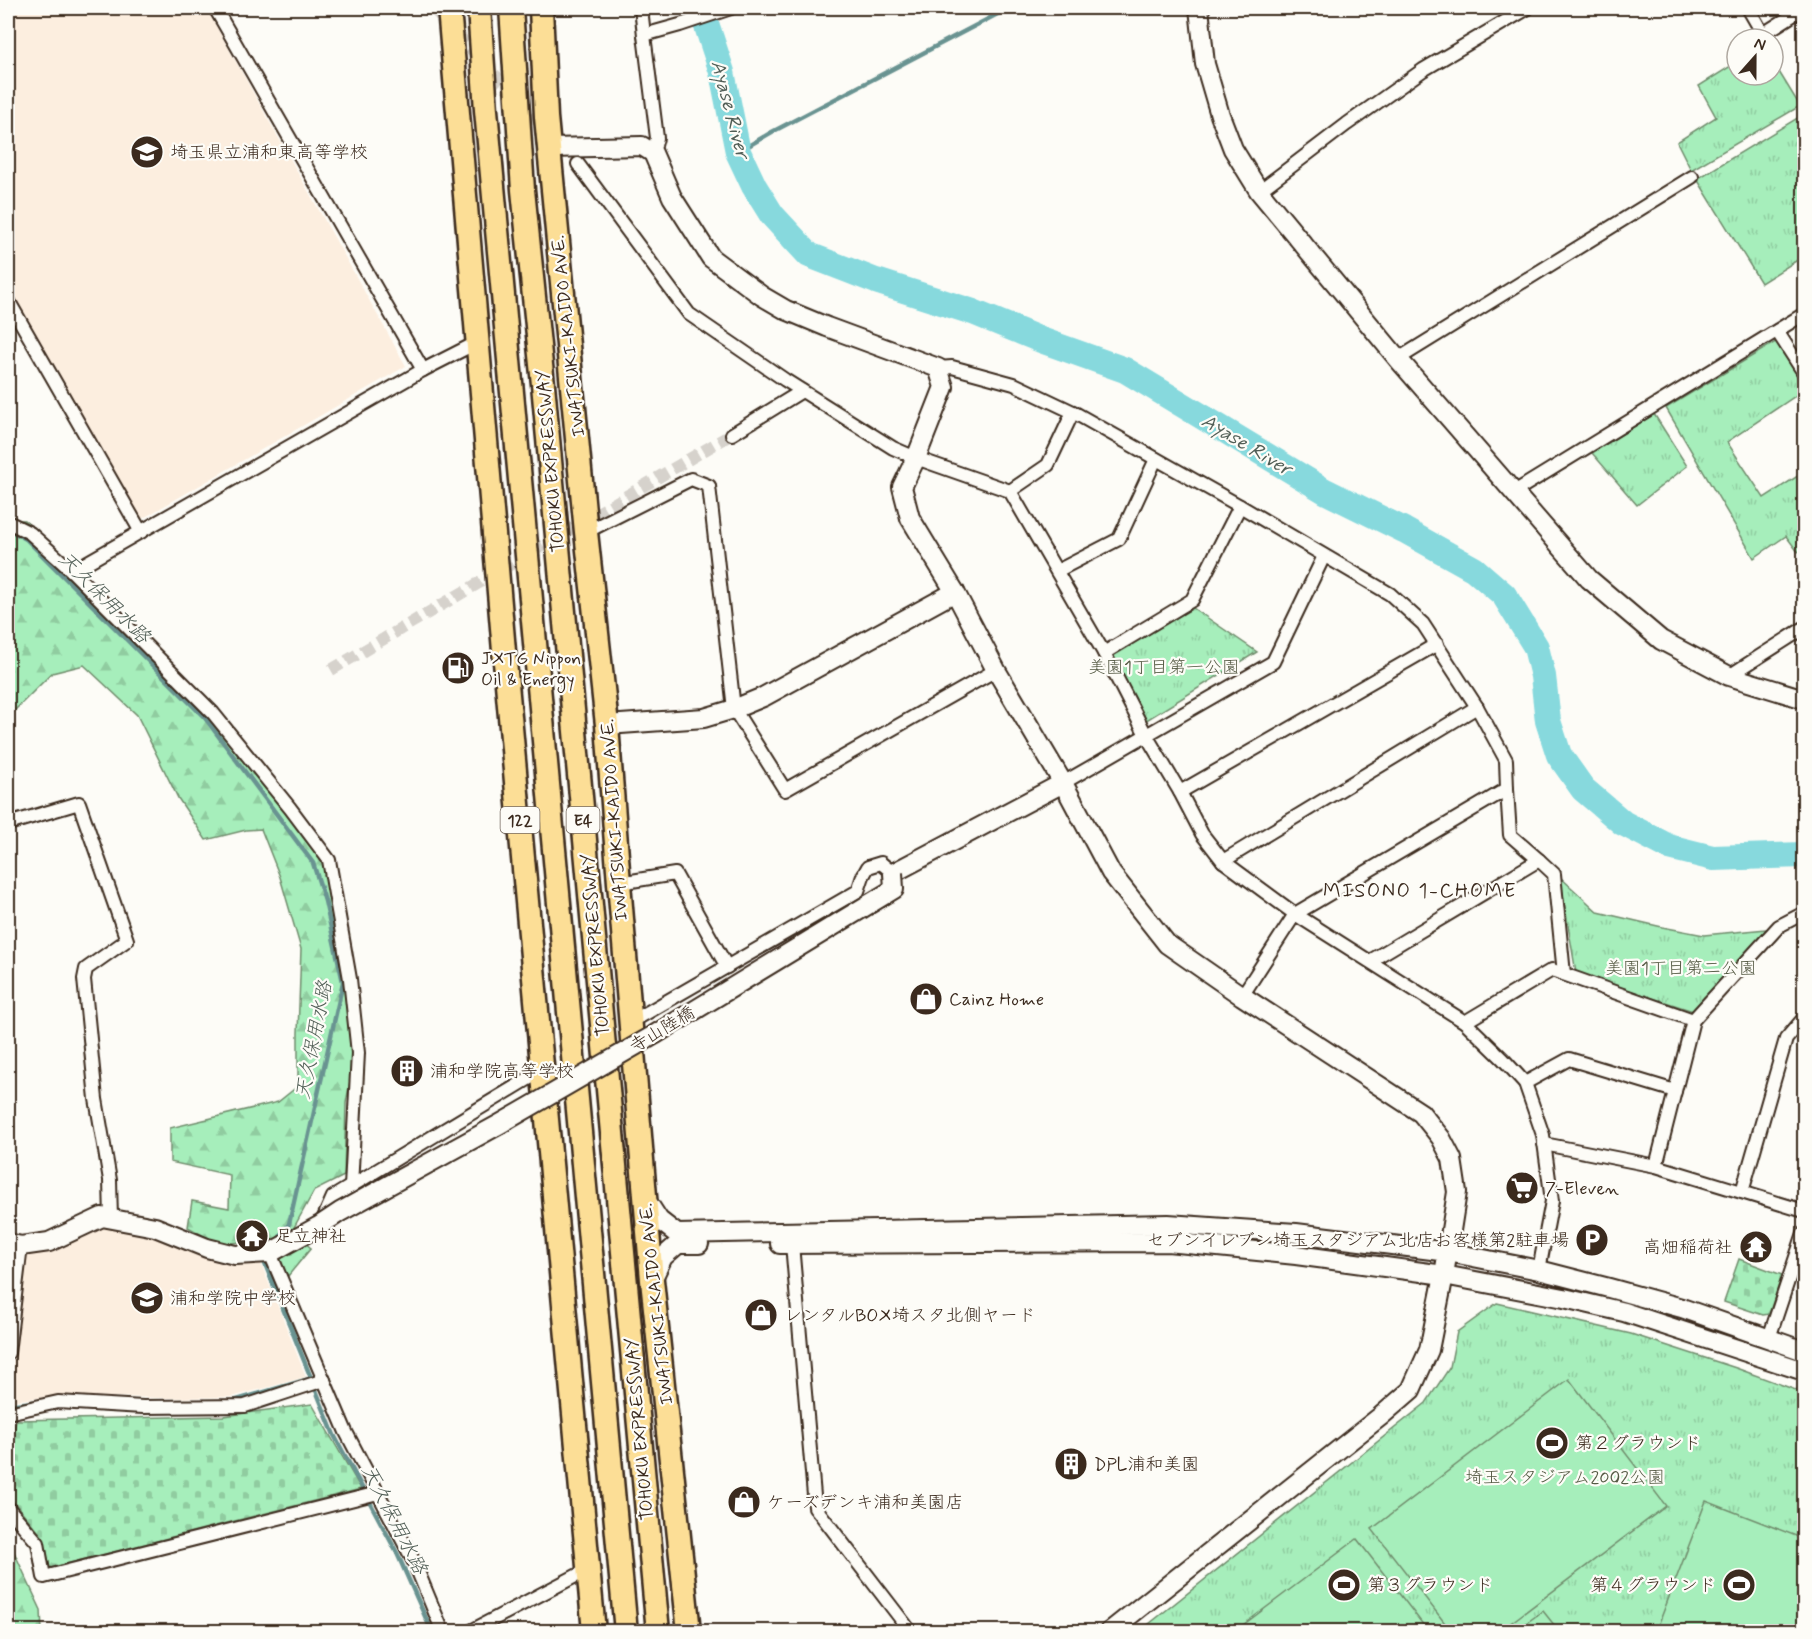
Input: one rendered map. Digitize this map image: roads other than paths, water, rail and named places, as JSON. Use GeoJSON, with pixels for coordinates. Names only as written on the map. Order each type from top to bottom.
{"type":"FeatureCollection","features":[{"type":"Feature","properties":{"kind":"highway","name":"122"},"geometry":{"type":"LineString","coordinates":[[449,8],[476,343],[594,1632]]}},
{"type":"Feature","properties":{"kind":"highway","name":"TOHOKU EXPRESSWAY"},"geometry":{"type":"LineString","coordinates":[[479,8],[489,146],[626,1632]]}},
{"type":"Feature","properties":{"kind":"highway","name":"TOHOKU EXPRESSWAY"},"geometry":{"type":"LineString","coordinates":[[511,8],[523,190],[658,1632]]}},
{"type":"Feature","properties":{"kind":"highway","name":"IWATSUKI-KAIDO AVE."},"geometry":{"type":"LineString","coordinates":[[541,8],[549,148],[607,725],[652,1280],[689,1632]]}},
{"type":"Feature","properties":{"kind":"street"},"geometry":{"type":"LineString","coordinates":[[215,8],[423,370]]}},
{"type":"Feature","properties":{"kind":"street"},"geometry":{"type":"LineString","coordinates":[[641,8],[657,138],[653,153]]}},
{"type":"Feature","properties":{"kind":"street"},"geometry":{"type":"LineString","coordinates":[[644,34],[731,8]]}},
{"type":"Feature","properties":{"kind":"street"},"geometry":{"type":"LineString","coordinates":[[1199,8],[1205,64],[1220,115],[1233,149],[1259,191],[1398,359],[1589,579],[1661,640],[1729,676],[1804,699]]}},
{"type":"Feature","properties":{"kind":"street"},"geometry":{"type":"LineString","coordinates":[[1259,191],[1423,70],[1528,8]]}},
{"type":"Feature","properties":{"kind":"street"},"geometry":{"type":"LineString","coordinates":[[1748,8],[1763,34],[1804,8]]}},
{"type":"Feature","properties":{"kind":"street"},"geometry":{"type":"LineString","coordinates":[[549,148],[642,146],[653,153],[672,197],[711,258],[762,296],[786,310],[827,327],[938,368],[952,367],[1014,384],[1073,412],[1390,594],[1423,624],[1437,644],[1477,707],[1506,760],[1510,835],[1554,874],[1564,974]]}},
{"type":"Feature","properties":{"kind":"street"},"geometry":{"type":"LineString","coordinates":[[578,164],[689,314],[802,391],[893,448],[1010,491],[1104,653],[1146,735],[1202,834],[1223,861],[1295,914],[1465,1022],[1525,1083],[1543,1135],[1552,1201],[1539,1270]]}},
{"type":"Feature","properties":{"kind":"street"},"geometry":{"type":"LineString","coordinates":[[1398,359],[1692,177]]}},
{"type":"Feature","properties":{"kind":"street"},"geometry":{"type":"LineString","coordinates":[[8,300],[141,532]]}},
{"type":"Feature","properties":{"kind":"street"},"geometry":{"type":"LineString","coordinates":[[1514,492],[1804,314]]}},
{"type":"Feature","properties":{"kind":"street"},"geometry":{"type":"LineString","coordinates":[[1777,331],[1804,373]]}},
{"type":"Feature","properties":{"kind":"street"},"geometry":{"type":"LineString","coordinates":[[72,571],[423,370],[476,343]]}},
{"type":"Feature","properties":{"kind":"street"},"geometry":{"type":"LineString","coordinates":[[938,368],[944,387],[902,487],[910,518],[955,592],[996,670],[1064,783],[1111,873],[1167,944],[1421,1113],[1441,1138],[1452,1159],[1457,1192],[1429,1350],[1411,1390],[1109,1632]]}},
{"type":"Feature","properties":{"kind":"street"},"geometry":{"type":"LineString","coordinates":[[732,434],[802,391]]}},
{"type":"Feature","properties":{"kind":"street"},"geometry":{"type":"LineString","coordinates":[[1010,491],[1048,465],[1073,412]]}},
{"type":"Feature","properties":{"kind":"street"},"geometry":{"type":"LineString","coordinates":[[1057,571],[1119,539],[1156,459]]}},
{"type":"Feature","properties":{"kind":"street"},"geometry":{"type":"LineString","coordinates":[[586,532],[691,479],[709,486],[734,709],[785,790],[996,670]]}},
{"type":"Feature","properties":{"kind":"street"},"geometry":{"type":"LineString","coordinates":[[1104,653],[1192,600],[1240,506]]}},
{"type":"Feature","properties":{"kind":"street"},"geometry":{"type":"LineString","coordinates":[[8,522],[30,532],[72,571],[213,713],[329,860],[350,979],[357,1053],[351,1187]]}},
{"type":"Feature","properties":{"kind":"street"},"geometry":{"type":"LineString","coordinates":[[631,1022],[858,891],[868,867],[881,863],[893,873],[1064,783],[1273,662],[1324,556]]}},
{"type":"Feature","properties":{"kind":"street"},"geometry":{"type":"LineString","coordinates":[[607,725],[704,718],[734,709],[955,592]]}},
{"type":"Feature","properties":{"kind":"street"},"geometry":{"type":"LineString","coordinates":[[1729,676],[1804,628]]}},
{"type":"Feature","properties":{"kind":"street"},"geometry":{"type":"LineString","coordinates":[[1180,792],[1437,644]]}},
{"type":"Feature","properties":{"kind":"street"},"geometry":{"type":"LineString","coordinates":[[1223,861],[1477,707]]}},
{"type":"Feature","properties":{"kind":"street"},"geometry":{"type":"LineString","coordinates":[[1242,996],[1295,914],[1507,789]]}},
{"type":"Feature","properties":{"kind":"street"},"geometry":{"type":"LineString","coordinates":[[8,824],[79,803],[127,940],[86,969],[84,979],[96,1099],[110,1180],[111,1219]]}},
{"type":"Feature","properties":{"kind":"street"},"geometry":{"type":"LineString","coordinates":[[1370,961],[1539,860]]}},
{"type":"Feature","properties":{"kind":"street","name":"寺山陸橋"},"geometry":{"type":"LineString","coordinates":[[319,1226],[654,1035],[894,889],[893,873]]}},
{"type":"Feature","properties":{"kind":"street"},"geometry":{"type":"LineString","coordinates":[[619,883],[675,874],[727,967]]}},
{"type":"Feature","properties":{"kind":"street"},"geometry":{"type":"LineString","coordinates":[[1656,1166],[1693,1020],[1779,926],[1804,913]]}},
{"type":"Feature","properties":{"kind":"street"},"geometry":{"type":"LineString","coordinates":[[1465,1022],[1552,970],[1693,1020]]}},
{"type":"Feature","properties":{"kind":"street"},"geometry":{"type":"LineString","coordinates":[[1742,1192],[1786,1039],[1804,1018]]}},
{"type":"Feature","properties":{"kind":"street"},"geometry":{"type":"LineString","coordinates":[[1525,1083],[1569,1059],[1675,1091]]}},
{"type":"Feature","properties":{"kind":"street"},"geometry":{"type":"LineString","coordinates":[[8,1353],[14,1244],[49,1242],[102,1217],[155,1227],[207,1248],[235,1255],[270,1253],[319,1226],[333,1197],[543,1070]]}},
{"type":"Feature","properties":{"kind":"street"},"geometry":{"type":"LineString","coordinates":[[1544,1144],[1656,1166],[1804,1211]]}},
{"type":"Feature","properties":{"kind":"street"},"geometry":{"type":"LineString","coordinates":[[645,1198],[659,1220],[677,1234],[1168,1224],[1296,1233],[1448,1252],[1609,1287],[1682,1308],[1804,1351]]}},
{"type":"Feature","properties":{"kind":"street"},"geometry":{"type":"LineString","coordinates":[[1769,1338],[1804,1233]]}},
{"type":"Feature","properties":{"kind":"street"},"geometry":{"type":"LineString","coordinates":[[652,1280],[663,1257],[678,1244],[1168,1242],[1296,1255],[1501,1285],[1624,1312],[1752,1352],[1804,1371]]}},
{"type":"Feature","properties":{"kind":"street"},"geometry":{"type":"LineString","coordinates":[[792,1244],[814,1507],[911,1632]]}},
{"type":"Feature","properties":{"kind":"street"},"geometry":{"type":"LineString","coordinates":[[270,1253],[346,1432],[414,1562],[443,1632]]}},
{"type":"Feature","properties":{"kind":"street"},"geometry":{"type":"LineString","coordinates":[[8,1413],[58,1402],[143,1407],[245,1406],[324,1380]]}},
{"type":"Feature","properties":{"kind":"street"},"geometry":{"type":"LineString","coordinates":[[8,1508],[38,1543],[44,1578],[378,1493]]}},
{"type":"Feature","properties":{"kind":"street"},"geometry":{"type":"LineString","coordinates":[[469,1632],[588,1569]]}},
{"type":"Feature","properties":{"kind":"waterway","name":"Ayase River"},"geometry":{"type":"LineString","coordinates":[[701,8],[722,72],[738,152],[754,186],[772,215],[809,255],[876,281],[973,312],[1041,340],[1125,370],[1325,491],[1404,530],[1474,569],[1504,595],[1536,647],[1543,676],[1548,721],[1559,755],[1583,789],[1623,823],[1669,847],[1713,858],[1804,855]]}},
{"type":"Feature","properties":{"kind":"waterway"},"geometry":{"type":"LineString","coordinates":[[738,152],[1009,8]]}},
{"type":"Feature","properties":{"kind":"waterway","name":"天久保用水路"},"geometry":{"type":"LineString","coordinates":[[8,529],[26,539],[205,718],[313,863],[325,901],[343,982],[289,1224],[277,1241]]}},
{"type":"Feature","properties":{"kind":"waterway","name":"天久保用水路"},"geometry":{"type":"LineString","coordinates":[[263,1259],[334,1435],[397,1553],[432,1632]]}},
{"type":"Feature","properties":{"kind":"waterway"},"geometry":{"type":"LineString","coordinates":[[230,1402],[309,1379]]}},
{"type":"Feature","properties":{"kind":"waterway"},"geometry":{"type":"LineString","coordinates":[[8,1405],[33,1402]]}},
{"type":"Feature","properties":{"kind":"tunnel"},"geometry":{"type":"LineString","coordinates":[[433,8],[544,128]]}},
{"type":"Feature","properties":{"kind":"tunnel"},"geometry":{"type":"LineString","coordinates":[[331,670],[732,434]]}},
{"type":"Feature","properties":{"kind":"place","name":"埼玉県立浦和東高等学校"},"geometry":{"type":"Point","coordinates":[147,152]}},
{"type":"Feature","properties":{"kind":"place","name":"JXTG Nippon Oil & Energy"},"geometry":{"type":"Point","coordinates":[458,668]}},
{"type":"Feature","properties":{"kind":"place","name":"Cainz Home"},"geometry":{"type":"Point","coordinates":[926,999]}},
{"type":"Feature","properties":{"kind":"place","name":"浦和学院高等学校"},"geometry":{"type":"Point","coordinates":[407,1071]}},
{"type":"Feature","properties":{"kind":"place","name":"7-Eleven"},"geometry":{"type":"Point","coordinates":[1522,1188]}},
{"type":"Feature","properties":{"kind":"place","name":"足立神社"},"geometry":{"type":"Point","coordinates":[252,1236]}},
{"type":"Feature","properties":{"kind":"place","name":"セブンイレブン埼玉スタジアム北店お客様第2駐車場"},"geometry":{"type":"Point","coordinates":[1592,1240]}},
{"type":"Feature","properties":{"kind":"place","name":"高畑稲荷社"},"geometry":{"type":"Point","coordinates":[1756,1247]}},
{"type":"Feature","properties":{"kind":"place","name":"浦和学院中学校"},"geometry":{"type":"Point","coordinates":[147,1298]}},
{"type":"Feature","properties":{"kind":"place","name":"レンタルBOX埼スタ北側ヤード"},"geometry":{"type":"Point","coordinates":[761,1315]}},
{"type":"Feature","properties":{"kind":"place","name":"第２グラウンド"},"geometry":{"type":"Point","coordinates":[1552,1443]}},
{"type":"Feature","properties":{"kind":"place","name":"DPL浦和美園"},"geometry":{"type":"Point","coordinates":[1071,1464]}},
{"type":"Feature","properties":{"kind":"place","name":"ケーズデンキ浦和美園店"},"geometry":{"type":"Point","coordinates":[744,1502]}},
{"type":"Feature","properties":{"kind":"place","name":"第３グラウンド"},"geometry":{"type":"Point","coordinates":[1344,1585]}},
{"type":"Feature","properties":{"kind":"place","name":"第４グラウンド"},"geometry":{"type":"Point","coordinates":[1739,1585]}},
{"type":"Feature","properties":{"kind":"district","name":"MISONO 1-CHOME"},"geometry":{"type":"Point","coordinates":[1420,890]}},
{"type":"Feature","properties":{"kind":"park label","name":"美園1丁目第一公園"},"geometry":{"type":"Point","coordinates":[1164,667]}},
{"type":"Feature","properties":{"kind":"park label","name":"美園1丁目第二公園"},"geometry":{"type":"Point","coordinates":[1681,968]}},
{"type":"Feature","properties":{"kind":"park label","name":"埼玉スタジアム2002公園"},"geometry":{"type":"Point","coordinates":[1565,1477]}}]}
